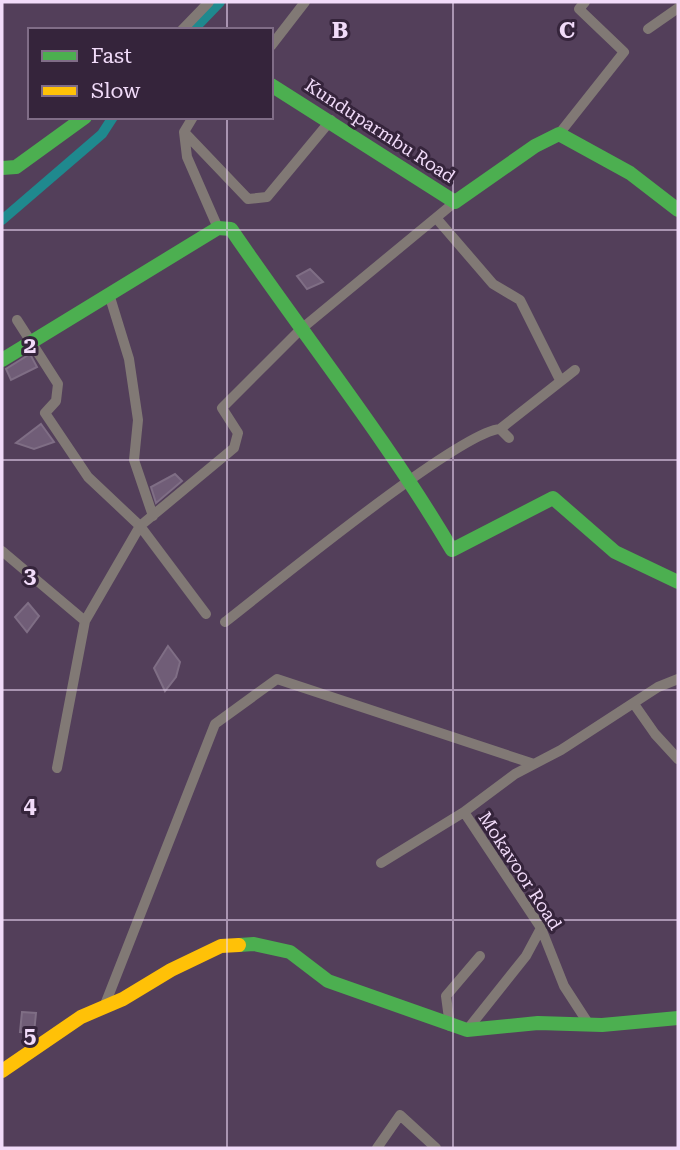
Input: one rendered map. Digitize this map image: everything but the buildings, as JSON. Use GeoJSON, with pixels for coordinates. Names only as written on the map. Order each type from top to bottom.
{"type":"FeatureCollection","features":[{"type":"Feature","properties":{"kind":"street"},"geometry":{"type":"LineString","coordinates":[[183,28],[209,2]]}},
{"type":"Feature","properties":{"kind":"street"},"geometry":{"type":"LineString","coordinates":[[273,43],[305,2]]}},
{"type":"Feature","properties":{"kind":"street"},"geometry":{"type":"LineString","coordinates":[[585,2],[579,9],[624,52],[559,134],[630,173],[678,210]]}},
{"type":"Feature","properties":{"kind":"street"},"geometry":{"type":"LineString","coordinates":[[648,29],[678,8]]}},
{"type":"Feature","properties":{"kind":"street","name":"Kunduparmbu Road"},"geometry":{"type":"LineString","coordinates":[[273,86],[331,120],[395,167],[455,202],[535,146],[559,134]]}},
{"type":"Feature","properties":{"kind":"street"},"geometry":{"type":"LineString","coordinates":[[2,182],[9,168],[82,119]]}},
{"type":"Feature","properties":{"kind":"street"},"geometry":{"type":"LineString","coordinates":[[192,119],[184,132],[187,158],[218,228]]}},
{"type":"Feature","properties":{"kind":"street"},"geometry":{"type":"LineString","coordinates":[[184,132],[248,199],[267,197],[331,120]]}},
{"type":"Feature","properties":{"kind":"street"},"geometry":{"type":"LineString","coordinates":[[57,768],[85,621],[140,526],[234,448],[238,433],[222,408],[300,330],[455,202]]}},
{"type":"Feature","properties":{"kind":"street"},"geometry":{"type":"LineString","coordinates":[[437,219],[493,284],[520,300],[560,380]]}},
{"type":"Feature","properties":{"kind":"street"},"geometry":{"type":"LineString","coordinates":[[2,360],[218,228],[231,229],[300,330],[411,480],[452,550],[553,498],[615,552],[678,582]]}},
{"type":"Feature","properties":{"kind":"street"},"geometry":{"type":"LineString","coordinates":[[108,294],[129,359],[138,420],[134,460],[153,516]]}},
{"type":"Feature","properties":{"kind":"street"},"geometry":{"type":"LineString","coordinates":[[17,320],[58,384],[56,401],[45,413],[88,477],[140,526],[206,614]]}},
{"type":"Feature","properties":{"kind":"street"},"geometry":{"type":"LineString","coordinates":[[225,622],[411,480],[473,439],[490,430],[500,429],[575,370]]}},
{"type":"Feature","properties":{"kind":"street"},"geometry":{"type":"LineString","coordinates":[[500,429],[509,438]]}},
{"type":"Feature","properties":{"kind":"street"},"geometry":{"type":"LineString","coordinates":[[2,551],[85,621]]}},
{"type":"Feature","properties":{"kind":"street","name":"Mokavoor Road"},"geometry":{"type":"LineString","coordinates":[[588,1023],[564,986],[541,928],[464,812],[514,774],[678,678]]}},
{"type":"Feature","properties":{"kind":"street"},"geometry":{"type":"LineString","coordinates":[[104,1007],[215,724],[277,679],[534,764]]}},
{"type":"Feature","properties":{"kind":"street"},"geometry":{"type":"LineString","coordinates":[[634,704],[655,734],[678,759]]}},
{"type":"Feature","properties":{"kind":"street"},"geometry":{"type":"LineString","coordinates":[[381,863],[464,812]]}},
{"type":"Feature","properties":{"kind":"street"},"geometry":{"type":"LineString","coordinates":[[467,1030],[526,956],[541,928]]}},
{"type":"Feature","properties":{"kind":"street"},"geometry":{"type":"LineString","coordinates":[[2,1071],[80,1017],[222,946],[254,944],[290,952],[328,981],[467,1030],[538,1023],[624,1024],[678,1018]]}},
{"type":"Feature","properties":{"kind":"street"},"geometry":{"type":"LineString","coordinates":[[450,1026],[446,996],[481,956]]}},
{"type":"Feature","properties":{"kind":"street"},"geometry":{"type":"LineString","coordinates":[[377,1148],[400,1115],[436,1148]]}},
{"type":"Feature","properties":{"kind":"waterway"},"geometry":{"type":"LineString","coordinates":[[195,28],[220,2]]}},
{"type":"Feature","properties":{"kind":"waterway"},"geometry":{"type":"LineString","coordinates":[[2,220],[102,134],[112,119]]}},
{"type":"Feature","properties":{"kind":"traffic: fast"},"geometry":{"type":"LineString","coordinates":[[273,86],[455,202],[535,146],[559,134],[630,173],[678,210]]}},
{"type":"Feature","properties":{"kind":"traffic: fast"},"geometry":{"type":"LineString","coordinates":[[2,168],[16,167],[82,119]]}},
{"type":"Feature","properties":{"kind":"traffic: fast"},"geometry":{"type":"LineString","coordinates":[[2,360],[218,228],[231,229],[372,427],[452,550],[553,498],[615,552],[678,582]]}},
{"type":"Feature","properties":{"kind":"traffic: fast"},"geometry":{"type":"LineString","coordinates":[[239,945],[254,944],[290,952],[328,981],[467,1030],[538,1023],[602,1025],[678,1018]]}},
{"type":"Feature","properties":{"kind":"traffic: slow"},"geometry":{"type":"LineString","coordinates":[[2,1071],[81,1017],[123,999],[171,970],[221,946],[239,945]]}}]}
